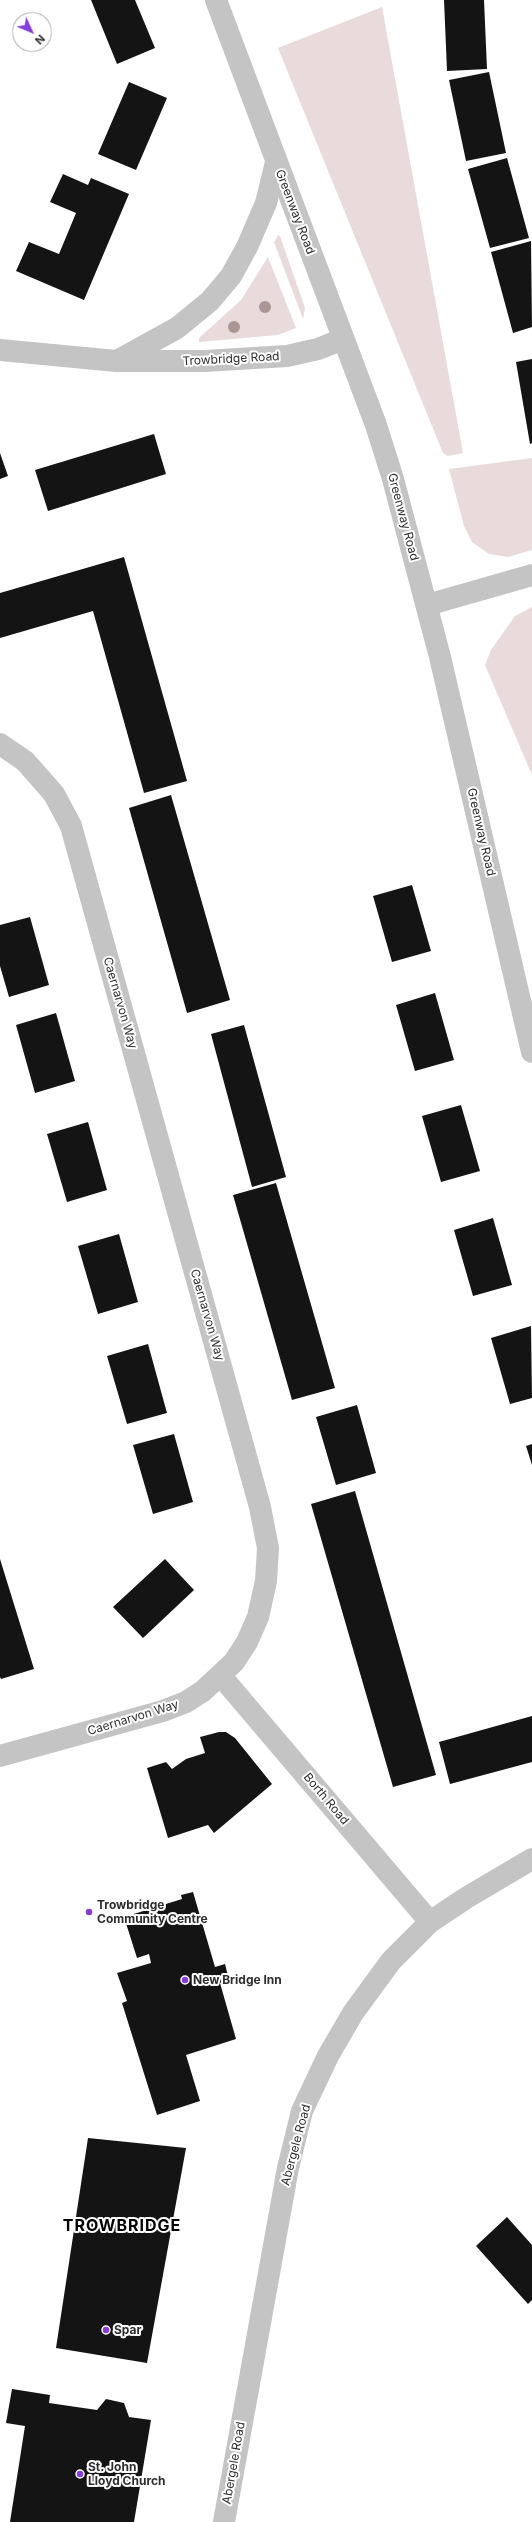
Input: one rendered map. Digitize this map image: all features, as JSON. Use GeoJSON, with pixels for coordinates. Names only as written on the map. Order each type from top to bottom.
{"type":"FeatureCollection","features":[{"type":"Feature","properties":{"kind":"street","name":"Greenway Road"},"geometry":{"type":"LineString","coordinates":[[216,0],[385,452],[427,605],[532,1052]]}},
{"type":"Feature","properties":{"kind":"street"},"geometry":{"type":"LineString","coordinates":[[116,361],[177,328],[210,301],[232,276],[248,247],[266,203],[276,162]]}},
{"type":"Feature","properties":{"kind":"street","name":"Trowbridge Road"},"geometry":{"type":"LineString","coordinates":[[0,350],[116,361],[171,362],[287,356],[318,349],[343,339]]}},
{"type":"Feature","properties":{"kind":"street"},"geometry":{"type":"LineString","coordinates":[[427,605],[532,575]]}},
{"type":"Feature","properties":{"kind":"street","name":"Caernarvon Way"},"geometry":{"type":"LineString","coordinates":[[0,744],[25,761],[54,794],[71,826],[260,1507],[268,1548],[263,1595],[258,1616],[247,1642],[221,1676],[186,1702],[163,1711],[0,1756]]}},
{"type":"Feature","properties":{"kind":"street","name":"Borth Road"},"geometry":{"type":"LineString","coordinates":[[221,1676],[430,1922]]}},
{"type":"Feature","properties":{"kind":"street","name":"Abergele Road"},"geometry":{"type":"LineString","coordinates":[[224,2522],[288,2168],[302,2111],[328,2056],[353,2012],[391,1961],[430,1922],[466,1898],[532,1859]]}},
{"type":"Feature","properties":{"kind":"shaded area"},"geometry":{"type":"Polygon","coordinates":[[[382,7],[463,453],[448,456],[443,453],[278,48],[382,7]]]}},
{"type":"Feature","properties":{"kind":"shaded area"},"geometry":{"type":"Polygon","coordinates":[[[278,235],[280,236],[305,308],[303,319],[274,242],[278,235]]]}},
{"type":"Feature","properties":{"kind":"shaded area"},"geometry":{"type":"Polygon","coordinates":[[[268,257],[296,328],[278,335],[199,342],[199,338],[241,300],[268,257]]]}},
{"type":"Feature","properties":{"kind":"shaded area"},"geometry":{"type":"Polygon","coordinates":[[[532,458],[532,550],[508,557],[489,554],[472,542],[464,526],[449,469],[532,458]]]}},
{"type":"Feature","properties":{"kind":"shaded area"},"geometry":{"type":"Polygon","coordinates":[[[532,607],[532,775],[485,665],[491,650],[515,616],[532,607]]]}},
{"type":"Feature","properties":{"kind":"building"},"geometry":{"type":"Polygon","coordinates":[[[91,0],[135,0],[155,48],[117,64],[91,0]]]}},
{"type":"Feature","properties":{"kind":"building"},"geometry":{"type":"Polygon","coordinates":[[[444,0],[484,0],[487,69],[447,71],[444,0]]]}},
{"type":"Feature","properties":{"kind":"building"},"geometry":{"type":"Polygon","coordinates":[[[489,72],[506,153],[466,161],[449,80],[489,72]]]}},
{"type":"Feature","properties":{"kind":"building"},"geometry":{"type":"Polygon","coordinates":[[[129,82],[167,98],[136,170],[98,154],[129,82]]]}},
{"type":"Feature","properties":{"kind":"building"},"geometry":{"type":"Polygon","coordinates":[[[507,158],[529,238],[490,248],[468,169],[507,158]]]}},
{"type":"Feature","properties":{"kind":"building"},"geometry":{"type":"Polygon","coordinates":[[[63,174],[88,185],[91,178],[129,194],[84,300],[16,271],[29,242],[59,254],[76,213],[50,202],[63,174]]]}},
{"type":"Feature","properties":{"kind":"building"},"geometry":{"type":"Polygon","coordinates":[[[531,241],[532,327],[513,333],[491,252],[531,241]]]}},
{"type":"Feature","properties":{"kind":"building"},"geometry":{"type":"Polygon","coordinates":[[[532,359],[532,443],[530,444],[516,362],[532,359]]]}},
{"type":"Feature","properties":{"kind":"building"},"geometry":{"type":"Polygon","coordinates":[[[154,434],[166,474],[48,511],[35,470],[154,434]]]}},
{"type":"Feature","properties":{"kind":"building"},"geometry":{"type":"Polygon","coordinates":[[[0,453],[8,476],[0,479],[0,453]]]}},
{"type":"Feature","properties":{"kind":"building"},"geometry":{"type":"Polygon","coordinates":[[[124,557],[187,781],[144,793],[93,611],[0,638],[0,593],[124,557]]]}},
{"type":"Feature","properties":{"kind":"building"},"geometry":{"type":"Polygon","coordinates":[[[171,795],[230,1000],[187,1013],[129,808],[171,795]]]}},
{"type":"Feature","properties":{"kind":"building"},"geometry":{"type":"Polygon","coordinates":[[[412,885],[431,951],[392,962],[373,896],[412,885]]]}},
{"type":"Feature","properties":{"kind":"building"},"geometry":{"type":"Polygon","coordinates":[[[30,917],[49,985],[9,997],[0,966],[0,925],[30,917]]]}},
{"type":"Feature","properties":{"kind":"building"},"geometry":{"type":"Polygon","coordinates":[[[435,993],[454,1060],[415,1071],[396,1005],[435,993]]]}},
{"type":"Feature","properties":{"kind":"building"},"geometry":{"type":"Polygon","coordinates":[[[56,1013],[75,1081],[35,1093],[16,1025],[56,1013]]]}},
{"type":"Feature","properties":{"kind":"building"},"geometry":{"type":"Polygon","coordinates":[[[244,1025],[286,1177],[252,1187],[211,1034],[244,1025]]]}},
{"type":"Feature","properties":{"kind":"building"},"geometry":{"type":"Polygon","coordinates":[[[461,1105],[480,1171],[441,1182],[422,1116],[461,1105]]]}},
{"type":"Feature","properties":{"kind":"building"},"geometry":{"type":"Polygon","coordinates":[[[88,1122],[107,1190],[67,1202],[47,1134],[88,1122]]]}},
{"type":"Feature","properties":{"kind":"building"},"geometry":{"type":"Polygon","coordinates":[[[276,1183],[335,1388],[292,1400],[233,1195],[276,1183]]]}},
{"type":"Feature","properties":{"kind":"building"},"geometry":{"type":"Polygon","coordinates":[[[493,1218],[512,1285],[473,1296],[454,1230],[493,1218]]]}},
{"type":"Feature","properties":{"kind":"building"},"geometry":{"type":"Polygon","coordinates":[[[119,1234],[138,1302],[98,1314],[78,1246],[119,1234]]]}},
{"type":"Feature","properties":{"kind":"building"},"geometry":{"type":"Polygon","coordinates":[[[531,1326],[532,1398],[510,1404],[491,1338],[531,1326]]]}},
{"type":"Feature","properties":{"kind":"building"},"geometry":{"type":"Polygon","coordinates":[[[148,1344],[167,1413],[127,1424],[107,1356],[148,1344]]]}},
{"type":"Feature","properties":{"kind":"building"},"geometry":{"type":"Polygon","coordinates":[[[357,1405],[376,1473],[336,1485],[316,1417],[357,1405]]]}},
{"type":"Feature","properties":{"kind":"building"},"geometry":{"type":"Polygon","coordinates":[[[174,1434],[193,1502],[153,1514],[133,1445],[174,1434]]]}},
{"type":"Feature","properties":{"kind":"building"},"geometry":{"type":"Polygon","coordinates":[[[532,1444],[532,1465],[526,1446],[532,1444]]]}},
{"type":"Feature","properties":{"kind":"building"},"geometry":{"type":"Polygon","coordinates":[[[355,1491],[436,1775],[393,1787],[311,1504],[355,1491]]]}},
{"type":"Feature","properties":{"kind":"building"},"geometry":{"type":"Polygon","coordinates":[[[0,1559],[34,1669],[1,1679],[0,1677],[0,1559]]]}},
{"type":"Feature","properties":{"kind":"building"},"geometry":{"type":"Polygon","coordinates":[[[165,1559],[194,1590],[143,1638],[113,1607],[165,1559]]]}},
{"type":"Feature","properties":{"kind":"building"},"geometry":{"type":"Polygon","coordinates":[[[532,1716],[532,1762],[450,1784],[439,1742],[532,1716]]]}},
{"type":"Feature","properties":{"kind":"building"},"geometry":{"type":"Polygon","coordinates":[[[219,1732],[226,1732],[235,1738],[272,1784],[214,1833],[208,1825],[168,1838],[147,1768],[166,1762],[172,1769],[186,1759],[205,1753],[200,1737],[219,1732]]]}},
{"type":"Feature","properties":{"kind":"building"},"geometry":{"type":"Polygon","coordinates":[[[193,1892],[215,1967],[225,1964],[229,1980],[220,1983],[236,2039],[186,2055],[200,2101],[157,2115],[122,2003],[127,2001],[117,1973],[151,1963],[149,1954],[137,1958],[124,1917],[182,1899],[181,1895],[193,1892]]]}},
{"type":"Feature","properties":{"kind":"building"},"geometry":{"type":"Polygon","coordinates":[[[88,2138],[186,2148],[147,2363],[56,2348],[88,2138]]]}},
{"type":"Feature","properties":{"kind":"building"},"geometry":{"type":"Polygon","coordinates":[[[507,2217],[532,2245],[532,2300],[528,2304],[476,2246],[507,2217]]]}},
{"type":"Feature","properties":{"kind":"building","name":"St. John Lloyd Church"},"geometry":{"type":"Polygon","coordinates":[[[12,2389],[50,2395],[49,2403],[97,2410],[106,2399],[124,2403],[129,2417],[151,2420],[134,2522],[10,2522],[25,2426],[6,2423],[12,2389]]]}},
{"type":"Feature","properties":{"kind":"place","name":"Trowbridge Community Centre"},"geometry":{"type":"Point","coordinates":[89,1912]}},
{"type":"Feature","properties":{"kind":"place","name":"New Bridge Inn"},"geometry":{"type":"Point","coordinates":[185,1980]}},
{"type":"Feature","properties":{"kind":"place","name":"Spar"},"geometry":{"type":"Point","coordinates":[106,2330]}},
{"type":"Feature","properties":{"kind":"place","name":"St. John Lloyd Church"},"geometry":{"type":"Point","coordinates":[80,2474]}},
{"type":"Feature","properties":{"kind":"district","name":"TROWBRIDGE"},"geometry":{"type":"Point","coordinates":[122,2226]}}]}
